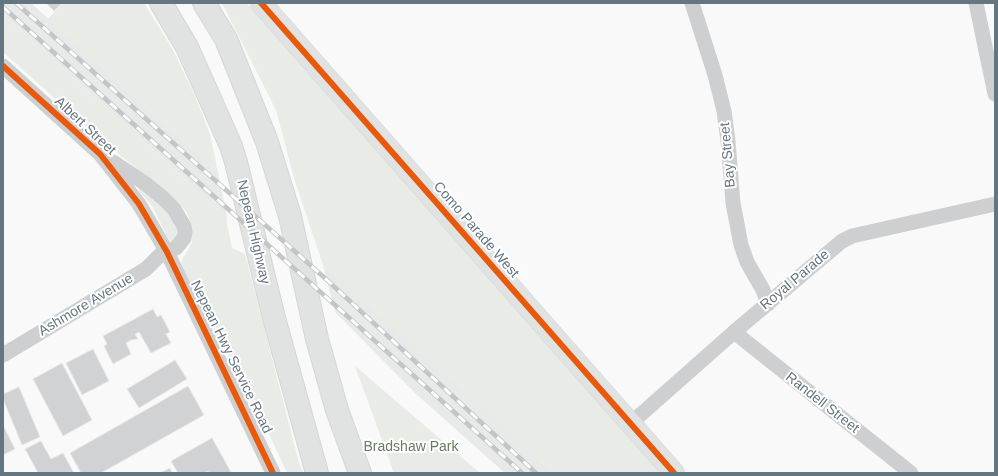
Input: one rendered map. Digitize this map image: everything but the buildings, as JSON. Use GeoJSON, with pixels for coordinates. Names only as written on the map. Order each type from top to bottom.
{"type":"FeatureCollection","features":[{"type":"Feature","properties":{"kind":"highway","name":"Nepean Highway"},"geometry":{"type":"LineString","coordinates":[[161,3],[187,47],[231,146],[274,318],[317,473]]}},
{"type":"Feature","properties":{"kind":"highway"},"geometry":{"type":"LineString","coordinates":[[204,3],[226,39],[267,142],[290,216],[318,339],[334,397],[360,473]]}},
{"type":"Feature","properties":{"kind":"street","name":"Como Parade West"},"geometry":{"type":"LineString","coordinates":[[261,3],[674,473]]}},
{"type":"Feature","properties":{"kind":"street","name":"Bay Street"},"geometry":{"type":"LineString","coordinates":[[692,3],[715,75],[723,106],[728,142],[733,203],[740,240],[747,262],[768,304]]}},
{"type":"Feature","properties":{"kind":"street"},"geometry":{"type":"LineString","coordinates":[[976,3],[992,61],[995,94]]}},
{"type":"Feature","properties":{"kind":"street","name":"Albert Street"},"geometry":{"type":"LineString","coordinates":[[3,66],[100,154],[146,184],[163,198],[178,215],[184,226],[185,235],[176,248],[167,252],[139,204],[100,154]]}},
{"type":"Feature","properties":{"kind":"street","name":"Royal Parade"},"geometry":{"type":"LineString","coordinates":[[630,424],[734,332],[842,241],[852,236],[995,204]]}},
{"type":"Feature","properties":{"kind":"street","name":"Ashmore Avenue"},"geometry":{"type":"LineString","coordinates":[[3,355],[146,269],[159,256],[167,252]]}},
{"type":"Feature","properties":{"kind":"street","name":"Nepean Hwy Service Road"},"geometry":{"type":"LineString","coordinates":[[167,252],[273,473]]}},
{"type":"Feature","properties":{"kind":"street","name":"Randell Street"},"geometry":{"type":"LineString","coordinates":[[734,332],[911,473]]}},
{"type":"Feature","properties":{"kind":"shaded area"},"geometry":{"type":"Polygon","coordinates":[[[3,3],[31,3],[218,172],[227,217],[3,14],[3,3]]]}},
{"type":"Feature","properties":{"kind":"shaded area"},"geometry":{"type":"Polygon","coordinates":[[[323,265],[554,473],[505,473],[416,394],[335,312],[323,265]]]}},
{"type":"Feature","properties":{"kind":"green space"},"geometry":{"type":"Polygon","coordinates":[[[62,3],[144,3],[173,50],[194,94],[210,134],[218,172],[48,19],[62,3]]]}},
{"type":"Feature","properties":{"kind":"green space"},"geometry":{"type":"Polygon","coordinates":[[[222,3],[247,3],[336,101],[659,473],[554,473],[323,265],[294,178],[276,110],[222,3]]]}},
{"type":"Feature","properties":{"kind":"green space"},"geometry":{"type":"Polygon","coordinates":[[[3,14],[227,217],[232,248],[245,254],[299,463],[303,473],[287,473],[270,436],[182,268],[181,263],[192,242],[191,223],[187,213],[179,203],[153,184],[135,167],[107,145],[3,52],[3,14]]]}},
{"type":"Feature","properties":{"kind":"green space"},"geometry":{"type":"Polygon","coordinates":[[[140,186],[170,213],[177,228],[177,237],[173,242],[167,237],[153,207],[139,191],[138,188],[140,186]]]}},
{"type":"Feature","properties":{"kind":"green space","name":"Bradshaw Park"},"geometry":{"type":"Polygon","coordinates":[[[355,366],[480,473],[394,473],[355,366]]]}},
{"type":"Feature","properties":{"kind":"railway"},"geometry":{"type":"LineString","coordinates":[[16,3],[327,280],[536,473]]}},
{"type":"Feature","properties":{"kind":"railway"},"geometry":{"type":"LineString","coordinates":[[3,7],[522,473]]}},
{"type":"Feature","properties":{"kind":"cycle path"},"geometry":{"type":"LineString","coordinates":[[261,3],[674,473]]}},
{"type":"Feature","properties":{"kind":"cycle path"},"geometry":{"type":"LineString","coordinates":[[3,66],[100,154],[139,204],[167,252],[273,473]]}}]}
